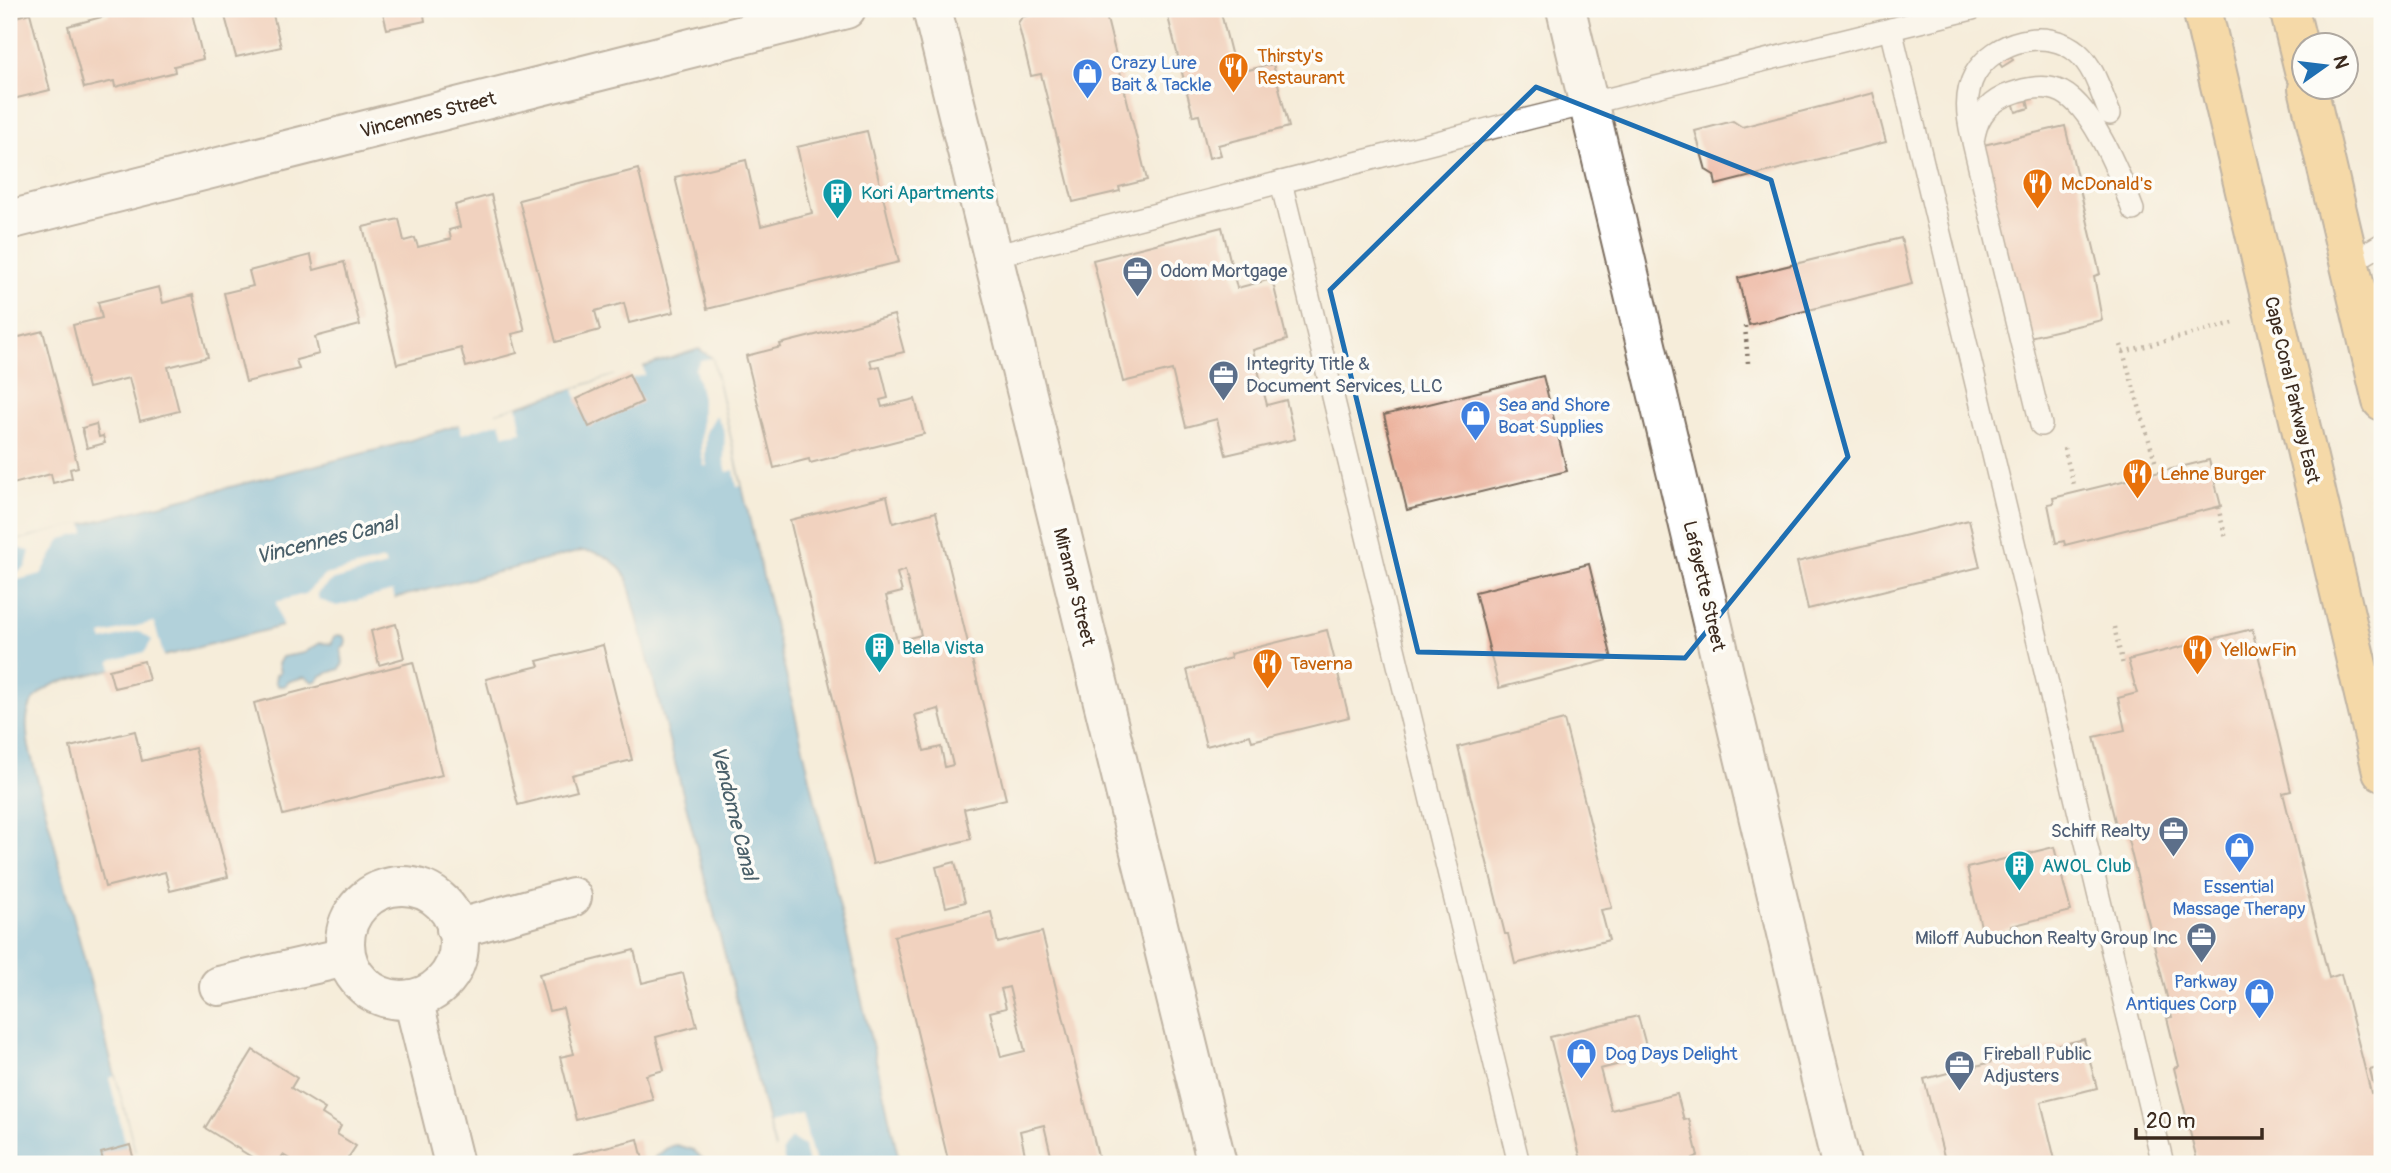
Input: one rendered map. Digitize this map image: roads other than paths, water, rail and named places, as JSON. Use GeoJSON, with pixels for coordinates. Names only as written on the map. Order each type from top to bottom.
{"type":"FeatureCollection","features":[{"type":"Feature","properties":{"kind":"main road","name":"Cape Coral Parkway East"},"geometry":{"type":"LineString","coordinates":[[2202,9],[2382,771]]}},
{"type":"Feature","properties":{"kind":"main road"},"geometry":{"type":"LineString","coordinates":[[2289,9],[2295,32]]}},
{"type":"Feature","properties":{"kind":"main road"},"geometry":{"type":"LineString","coordinates":[[2311,102],[2382,401]]}},
{"type":"Feature","properties":{"kind":"street","name":"Vincennes Street"},"geometry":{"type":"LineString","coordinates":[[9,220],[846,9]]}},
{"type":"Feature","properties":{"kind":"street","name":"Miramar Street"},"geometry":{"type":"LineString","coordinates":[[932,9],[1217,1164]]}},
{"type":"Feature","properties":{"kind":"street","name":"Lafayette Street"},"geometry":{"type":"LineString","coordinates":[[1566,9],[1840,1164]]}},
{"type":"Feature","properties":{"kind":"street"},"geometry":{"type":"LineString","coordinates":[[387,888],[423,890],[438,899],[449,913],[456,929],[458,947],[454,965],[445,980],[432,992],[413,999],[398,1000],[380,996],[365,987],[353,974],[346,957],[345,940],[349,922],[358,907],[371,895],[387,888]]}},
{"type":"Feature","properties":{"kind":"street"},"geometry":{"type":"LineString","coordinates":[[456,929],[572,897]]}},
{"type":"Feature","properties":{"kind":"street"},"geometry":{"type":"LineString","coordinates":[[219,986],[346,957]]}},
{"type":"Feature","properties":{"kind":"street"},"geometry":{"type":"LineString","coordinates":[[413,999],[454,1164]]}},
{"type":"Feature","properties":{"kind":"lane"},"geometry":{"type":"LineString","coordinates":[[993,256],[1972,9]]}},
{"type":"Feature","properties":{"kind":"lane"},"geometry":{"type":"LineString","coordinates":[[1891,29],[2163,1164]]}},
{"type":"Feature","properties":{"kind":"lane"},"geometry":{"type":"LineString","coordinates":[[2041,425],[1968,123],[1967,103],[1974,76],[1990,57],[2017,42],[2029,39],[2054,41],[2077,51],[2091,68],[2110,114]]}},
{"type":"Feature","properties":{"kind":"lane"},"geometry":{"type":"LineString","coordinates":[[1973,142],[1980,116],[1998,99],[2027,89],[2056,89],[2074,100],[2098,133],[2133,210]]}},
{"type":"Feature","properties":{"kind":"lane"},"geometry":{"type":"LineString","coordinates":[[1281,182],[1519,1164]]}},
{"type":"Feature","properties":{"kind":"lane"},"geometry":{"type":"LineString","coordinates":[[2350,263],[2382,244]]}},
{"type":"Feature","properties":{"kind":"water"},"geometry":{"type":"Polygon","coordinates":[[[699,349],[712,358],[900,1164],[779,1164],[627,578],[608,558],[582,551],[60,682],[34,699],[27,716],[29,747],[138,1164],[18,1164],[9,1127],[9,543],[392,446],[699,349]]]}},
{"type":"Feature","properties":{"kind":"water"},"geometry":{"type":"Polygon","coordinates":[[[337,635],[346,640],[341,649],[343,663],[340,669],[322,675],[313,682],[305,677],[278,686],[275,681],[280,672],[278,664],[282,657],[304,653],[320,643],[332,644],[337,635]]]}},
{"type":"Feature","properties":{"kind":"water"},"geometry":{"type":"Polygon","coordinates":[[[676,1145],[693,1150],[708,1164],[654,1163],[655,1157],[676,1145]]]}},
{"type":"Feature","properties":{"kind":"place","name":"Thirsty's Restaurant"},"geometry":{"type":"Point","coordinates":[1234,94]}},
{"type":"Feature","properties":{"kind":"place","name":"Crazy Lure Bait & Tackle"},"geometry":{"type":"Point","coordinates":[1088,101]}},
{"type":"Feature","properties":{"kind":"place","name":"McDonald's"},"geometry":{"type":"Point","coordinates":[2038,211]}},
{"type":"Feature","properties":{"kind":"place","name":"Kori Apartments"},"geometry":{"type":"Point","coordinates":[838,220]}},
{"type":"Feature","properties":{"kind":"place","name":"Odom Mortgage"},"geometry":{"type":"Point","coordinates":[1137,298]}},
{"type":"Feature","properties":{"kind":"place","name":"Integrity Title & Document Services, LLC"},"geometry":{"type":"Point","coordinates":[1223,402]}},
{"type":"Feature","properties":{"kind":"place","name":"Sea and Shore Boat Supplies"},"geometry":{"type":"Point","coordinates":[1475,443]}},
{"type":"Feature","properties":{"kind":"place","name":"Lehne Burger"},"geometry":{"type":"Point","coordinates":[2137,501]}},
{"type":"Feature","properties":{"kind":"place","name":"Bella Vista"},"geometry":{"type":"Point","coordinates":[879,675]}},
{"type":"Feature","properties":{"kind":"place","name":"YellowFin"},"geometry":{"type":"Point","coordinates":[2198,677]}},
{"type":"Feature","properties":{"kind":"place","name":"Taverna"},"geometry":{"type":"Point","coordinates":[1267,691]}},
{"type":"Feature","properties":{"kind":"place","name":"Schiff Realty"},"geometry":{"type":"Point","coordinates":[2173,858]}},
{"type":"Feature","properties":{"kind":"place","name":"Essential Massage Therapy"},"geometry":{"type":"Point","coordinates":[2239,875]}},
{"type":"Feature","properties":{"kind":"place","name":"AWOL Club"},"geometry":{"type":"Point","coordinates":[2019,893]}},
{"type":"Feature","properties":{"kind":"place","name":"Miloff Aubuchon Realty Group Inc"},"geometry":{"type":"Point","coordinates":[2201,965]}},
{"type":"Feature","properties":{"kind":"place","name":"Parkway Antiques Corp"},"geometry":{"type":"Point","coordinates":[2260,1020]}},
{"type":"Feature","properties":{"kind":"place","name":"Dog Days Delight"},"geometry":{"type":"Point","coordinates":[1582,1081]}},
{"type":"Feature","properties":{"kind":"place","name":"Fireball Public Adjusters"},"geometry":{"type":"Point","coordinates":[1960,1092]}},
{"type":"Feature","properties":{"kind":"water label","name":"Vincennes Canal"},"geometry":{"type":"Point","coordinates":[327,540]}},
{"type":"Feature","properties":{"kind":"water label","name":"Vendome Canal"},"geometry":{"type":"Point","coordinates":[734,813]}}]}
